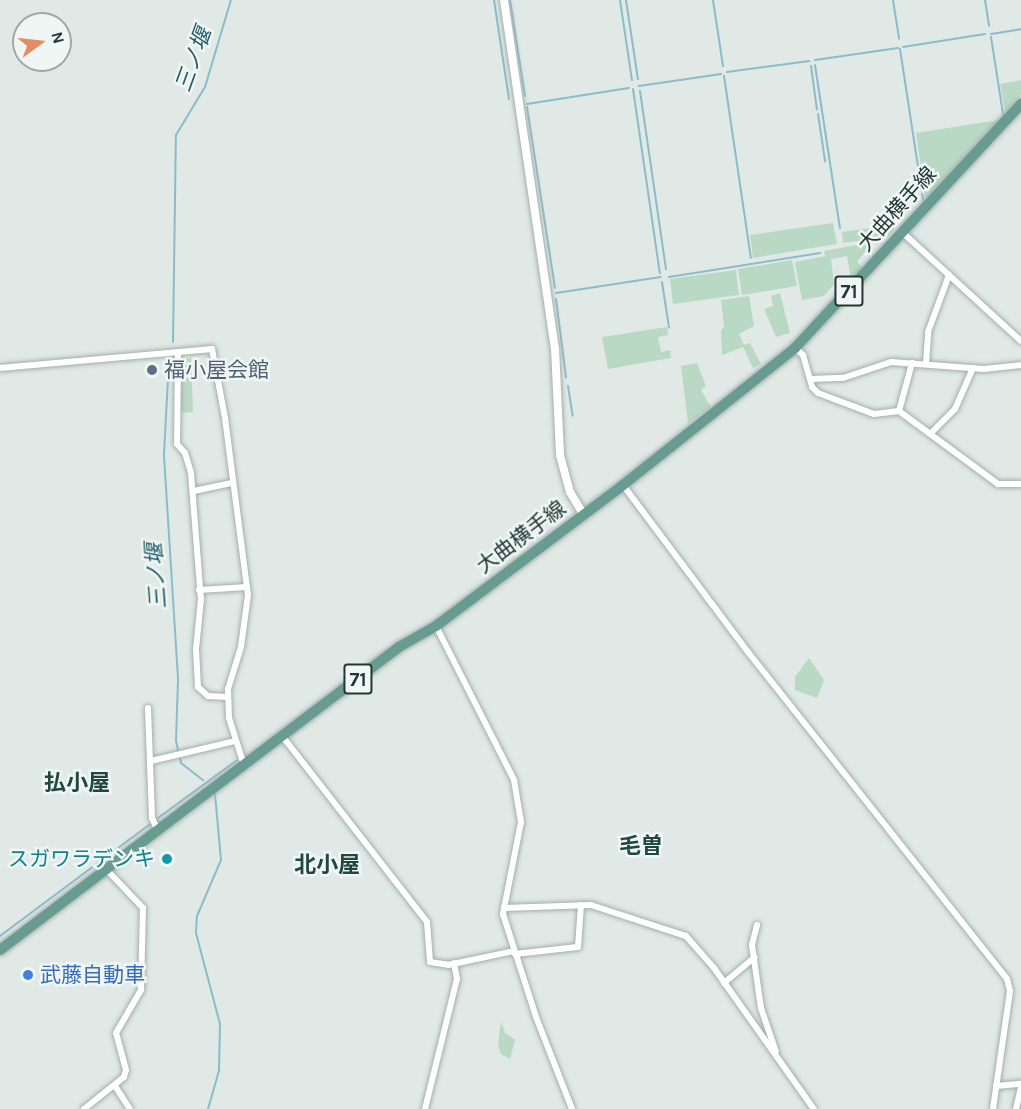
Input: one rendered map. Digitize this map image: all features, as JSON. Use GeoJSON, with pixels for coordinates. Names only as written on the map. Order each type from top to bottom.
{"type":"FeatureCollection","features":[{"type":"Feature","properties":{"kind":"main road","name":"大曲横手線"},"geometry":{"type":"LineString","coordinates":[[0,950],[399,647],[436,626],[623,485],[795,348],[1021,104]]}},
{"type":"Feature","properties":{"kind":"street"},"geometry":{"type":"LineString","coordinates":[[504,0],[555,348],[560,455],[570,492],[584,514]]}},
{"type":"Feature","properties":{"kind":"street"},"geometry":{"type":"LineString","coordinates":[[902,232],[1021,341]]}},
{"type":"Feature","properties":{"kind":"street"},"geometry":{"type":"LineString","coordinates":[[926,364],[928,332],[949,275]]}},
{"type":"Feature","properties":{"kind":"street"},"geometry":{"type":"LineString","coordinates":[[795,348],[803,355],[810,379],[818,393],[852,408],[874,414],[899,411],[998,484],[1021,484]]}},
{"type":"Feature","properties":{"kind":"street"},"geometry":{"type":"LineString","coordinates":[[0,368],[212,349],[247,587],[241,647],[228,697],[235,741],[244,765]]}},
{"type":"Feature","properties":{"kind":"street"},"geometry":{"type":"LineString","coordinates":[[178,352],[177,444],[188,459],[194,491],[199,590],[198,687],[208,696],[228,697]]}},
{"type":"Feature","properties":{"kind":"street"},"geometry":{"type":"LineString","coordinates":[[810,379],[843,378],[881,363],[973,368],[1021,365]]}},
{"type":"Feature","properties":{"kind":"street"},"geometry":{"type":"LineString","coordinates":[[899,411],[912,363]]}},
{"type":"Feature","properties":{"kind":"street"},"geometry":{"type":"LineString","coordinates":[[930,434],[955,409],[973,368]]}},
{"type":"Feature","properties":{"kind":"street"},"geometry":{"type":"LineString","coordinates":[[194,491],[233,483]]}},
{"type":"Feature","properties":{"kind":"street"},"geometry":{"type":"LineString","coordinates":[[623,485],[748,652],[1007,980],[1010,991],[993,1109]]}},
{"type":"Feature","properties":{"kind":"street"},"geometry":{"type":"LineString","coordinates":[[199,590],[247,587]]}},
{"type":"Feature","properties":{"kind":"street"},"geometry":{"type":"LineString","coordinates":[[436,626],[496,743],[520,805],[521,822],[504,908],[514,953],[572,1109]]}},
{"type":"Feature","properties":{"kind":"street"},"geometry":{"type":"LineString","coordinates":[[148,708],[152,818],[158,831]]}},
{"type":"Feature","properties":{"kind":"street"},"geometry":{"type":"LineString","coordinates":[[283,737],[427,922],[430,962],[454,963],[514,953],[578,947],[581,905]]}},
{"type":"Feature","properties":{"kind":"street"},"geometry":{"type":"LineString","coordinates":[[151,761],[235,741]]}},
{"type":"Feature","properties":{"kind":"street"},"geometry":{"type":"LineString","coordinates":[[84,1109],[115,1086],[126,1070],[116,1033],[141,990],[145,917],[143,908],[107,870]]}},
{"type":"Feature","properties":{"kind":"street"},"geometry":{"type":"LineString","coordinates":[[504,908],[581,905],[686,936],[724,983],[814,1109]]}},
{"type":"Feature","properties":{"kind":"street"},"geometry":{"type":"LineString","coordinates":[[757,925],[752,935],[761,1008],[778,1059]]}},
{"type":"Feature","properties":{"kind":"street"},"geometry":{"type":"LineString","coordinates":[[724,983],[755,957]]}},
{"type":"Feature","properties":{"kind":"street"},"geometry":{"type":"LineString","coordinates":[[425,1109],[457,979],[454,963]]}},
{"type":"Feature","properties":{"kind":"street"},"geometry":{"type":"LineString","coordinates":[[115,1086],[130,1109]]}},
{"type":"Feature","properties":{"kind":"street"},"geometry":{"type":"LineString","coordinates":[[996,1086],[1021,1086],[1016,1109]]}},
{"type":"Feature","properties":{"kind":"green space"},"geometry":{"type":"Polygon","coordinates":[[[1021,80],[1021,94],[1005,112],[1000,84],[1021,80]]]}},
{"type":"Feature","properties":{"kind":"green space"},"geometry":{"type":"Polygon","coordinates":[[[999,120],[927,197],[925,197],[916,133],[999,120]]]}},
{"type":"Feature","properties":{"kind":"green space"},"geometry":{"type":"Polygon","coordinates":[[[833,223],[837,244],[753,258],[750,235],[833,223]]]}},
{"type":"Feature","properties":{"kind":"green space"},"geometry":{"type":"Polygon","coordinates":[[[898,224],[888,237],[843,243],[842,232],[898,224]]]}},
{"type":"Feature","properties":{"kind":"green space"},"geometry":{"type":"Polygon","coordinates":[[[873,242],[857,262],[862,267],[856,277],[851,279],[847,256],[831,259],[834,284],[824,296],[802,300],[795,262],[825,256],[824,251],[873,242]]]}},
{"type":"Feature","properties":{"kind":"green space"},"geometry":{"type":"Polygon","coordinates":[[[792,260],[797,286],[742,295],[738,269],[792,260]]]}},
{"type":"Feature","properties":{"kind":"green space"},"geometry":{"type":"Polygon","coordinates":[[[736,270],[739,295],[673,304],[670,279],[736,270]]]}},
{"type":"Feature","properties":{"kind":"green space"},"geometry":{"type":"Polygon","coordinates":[[[780,293],[790,333],[776,337],[764,309],[773,306],[771,296],[780,293]]]}},
{"type":"Feature","properties":{"kind":"green space"},"geometry":{"type":"Polygon","coordinates":[[[749,296],[754,326],[739,334],[744,345],[750,343],[761,364],[753,368],[743,347],[722,355],[721,331],[724,327],[721,300],[749,296]]]}},
{"type":"Feature","properties":{"kind":"green space"},"geometry":{"type":"Polygon","coordinates":[[[667,327],[668,335],[658,337],[661,352],[670,350],[671,358],[608,369],[602,337],[667,327]]]}},
{"type":"Feature","properties":{"kind":"green space"},"geometry":{"type":"Polygon","coordinates":[[[191,358],[193,412],[180,413],[183,359],[191,358]]]}},
{"type":"Feature","properties":{"kind":"green space"},"geometry":{"type":"Polygon","coordinates":[[[697,363],[706,386],[701,390],[711,407],[688,423],[681,366],[697,363]]]}},
{"type":"Feature","properties":{"kind":"green space"},"geometry":{"type":"Polygon","coordinates":[[[809,658],[824,680],[817,698],[795,690],[795,677],[809,658]]]}},
{"type":"Feature","properties":{"kind":"green space"},"geometry":{"type":"Polygon","coordinates":[[[501,1021],[505,1033],[515,1040],[510,1059],[501,1054],[498,1045],[501,1021]]]}},
{"type":"Feature","properties":{"kind":"waterway","name":"三ノ堰"},"geometry":{"type":"LineString","coordinates":[[173,342],[176,135],[205,87],[231,0]]}},
{"type":"Feature","properties":{"kind":"waterway"},"geometry":{"type":"LineString","coordinates":[[494,0],[509,99]]}},
{"type":"Feature","properties":{"kind":"waterway"},"geometry":{"type":"LineString","coordinates":[[510,0],[525,96]]}},
{"type":"Feature","properties":{"kind":"waterway"},"geometry":{"type":"LineString","coordinates":[[620,0],[632,80]]}},
{"type":"Feature","properties":{"kind":"waterway"},"geometry":{"type":"LineString","coordinates":[[626,0],[638,79]]}},
{"type":"Feature","properties":{"kind":"waterway"},"geometry":{"type":"LineString","coordinates":[[713,0],[723,66]]}},
{"type":"Feature","properties":{"kind":"waterway"},"geometry":{"type":"LineString","coordinates":[[893,0],[899,39]]}},
{"type":"Feature","properties":{"kind":"waterway"},"geometry":{"type":"LineString","coordinates":[[985,0],[989,26]]}},
{"type":"Feature","properties":{"kind":"waterway"},"geometry":{"type":"LineString","coordinates":[[991,34],[1021,29]]}},
{"type":"Feature","properties":{"kind":"waterway"},"geometry":{"type":"LineString","coordinates":[[903,47],[985,34]]}},
{"type":"Feature","properties":{"kind":"waterway"},"geometry":{"type":"LineString","coordinates":[[991,37],[1003,114]]}},
{"type":"Feature","properties":{"kind":"waterway"},"geometry":{"type":"LineString","coordinates":[[815,60],[898,48]]}},
{"type":"Feature","properties":{"kind":"waterway"},"geometry":{"type":"LineString","coordinates":[[900,49],[923,200]]}},
{"type":"Feature","properties":{"kind":"waterway"},"geometry":{"type":"LineString","coordinates":[[727,72],[809,61]]}},
{"type":"Feature","properties":{"kind":"waterway"},"geometry":{"type":"LineString","coordinates":[[815,65],[840,228]]}},
{"type":"Feature","properties":{"kind":"waterway"},"geometry":{"type":"LineString","coordinates":[[811,66],[817,110]]}},
{"type":"Feature","properties":{"kind":"waterway"},"geometry":{"type":"LineString","coordinates":[[639,86],[721,74]]}},
{"type":"Feature","properties":{"kind":"waterway"},"geometry":{"type":"LineString","coordinates":[[724,76],[751,258]]}},
{"type":"Feature","properties":{"kind":"waterway"},"geometry":{"type":"LineString","coordinates":[[527,104],[629,88]]}},
{"type":"Feature","properties":{"kind":"waterway"},"geometry":{"type":"LineString","coordinates":[[633,89],[660,273]]}},
{"type":"Feature","properties":{"kind":"waterway"},"geometry":{"type":"LineString","coordinates":[[640,91],[666,269]]}},
{"type":"Feature","properties":{"kind":"waterway"},"geometry":{"type":"LineString","coordinates":[[527,107],[555,288]]}},
{"type":"Feature","properties":{"kind":"waterway"},"geometry":{"type":"LineString","coordinates":[[818,114],[825,161]]}},
{"type":"Feature","properties":{"kind":"waterway"},"geometry":{"type":"LineString","coordinates":[[669,277],[820,253]]}},
{"type":"Feature","properties":{"kind":"waterway"},"geometry":{"type":"LineString","coordinates":[[556,293],[661,277]]}},
{"type":"Feature","properties":{"kind":"waterway"},"geometry":{"type":"LineString","coordinates":[[662,282],[669,327]]}},
{"type":"Feature","properties":{"kind":"waterway"},"geometry":{"type":"LineString","coordinates":[[556,299],[566,377]]}},
{"type":"Feature","properties":{"kind":"waterway","name":"三ノ堰"},"geometry":{"type":"LineString","coordinates":[[169,359],[164,456],[178,680],[176,741],[181,763],[203,780]]}},
{"type":"Feature","properties":{"kind":"waterway"},"geometry":{"type":"LineString","coordinates":[[568,386],[573,416]]}},
{"type":"Feature","properties":{"kind":"waterway"},"geometry":{"type":"LineString","coordinates":[[158,818],[236,761]]}},
{"type":"Feature","properties":{"kind":"waterway","name":"三ノ堰"},"geometry":{"type":"LineString","coordinates":[[208,1109],[219,1071],[220,1024],[196,933],[197,916],[221,860],[215,794]]}},
{"type":"Feature","properties":{"kind":"waterway"},"geometry":{"type":"LineString","coordinates":[[0,936],[150,824]]}},
{"type":"Feature","properties":{"kind":"place","name":"福小屋会館"},"geometry":{"type":"Point","coordinates":[152,370]}},
{"type":"Feature","properties":{"kind":"place","name":"スガワラデンキ"},"geometry":{"type":"Point","coordinates":[167,859]}},
{"type":"Feature","properties":{"kind":"place","name":"武藤自動車"},"geometry":{"type":"Point","coordinates":[28,975]}},
{"type":"Feature","properties":{"kind":"district","name":"払小屋"},"geometry":{"type":"Point","coordinates":[77,784]}},
{"type":"Feature","properties":{"kind":"district","name":"毛曽"},"geometry":{"type":"Point","coordinates":[641,847]}},
{"type":"Feature","properties":{"kind":"district","name":"北小屋"},"geometry":{"type":"Point","coordinates":[327,866]}}]}
